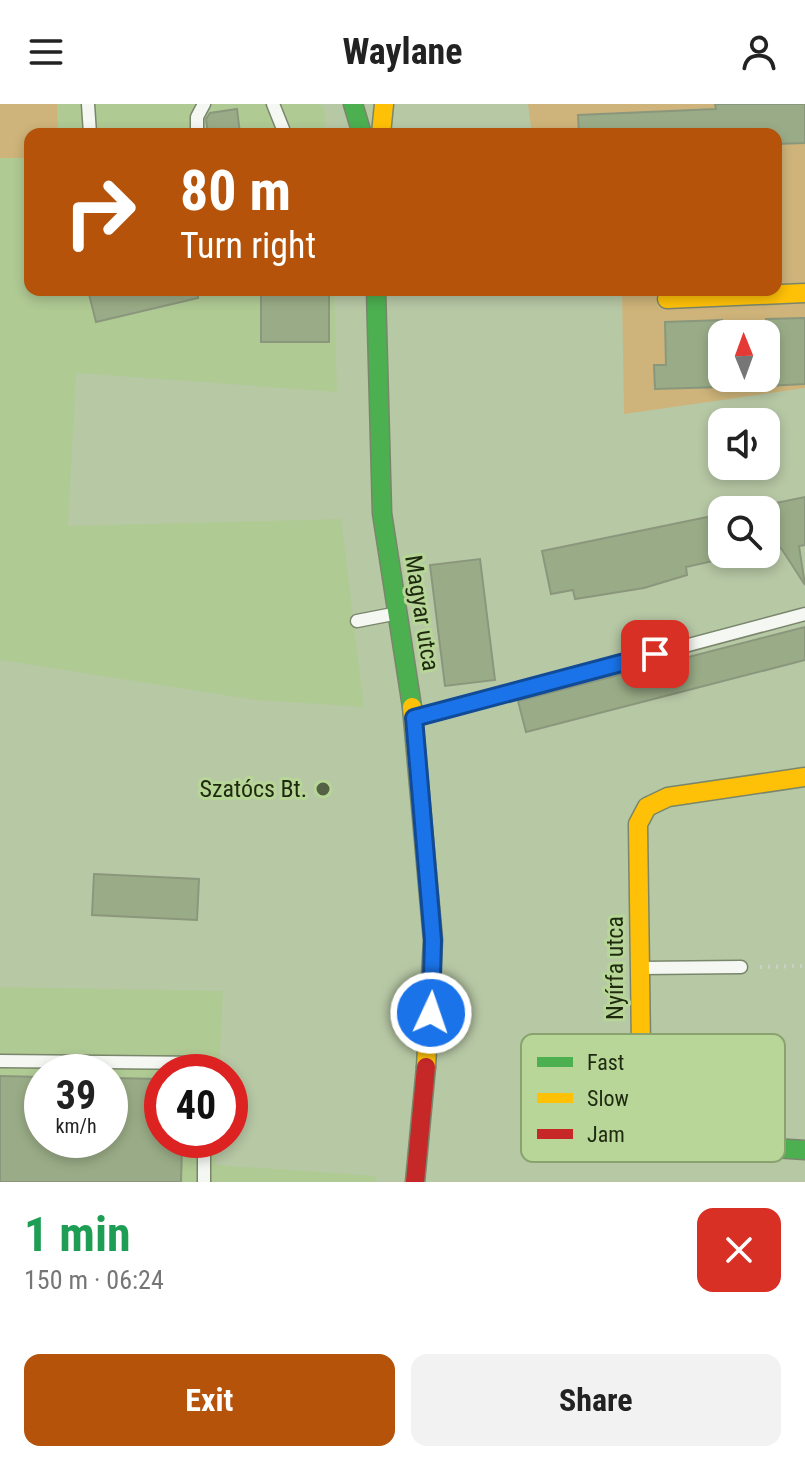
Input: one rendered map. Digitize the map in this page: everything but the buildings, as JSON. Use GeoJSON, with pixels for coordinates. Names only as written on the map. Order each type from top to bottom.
{"type":"FeatureCollection","features":[{"type":"Feature","properties":{"kind":"street"},"geometry":{"type":"LineString","coordinates":[[353,104],[360,128]]}},
{"type":"Feature","properties":{"kind":"street"},"geometry":{"type":"LineString","coordinates":[[382,128],[384,104]]}},
{"type":"Feature","properties":{"kind":"street"},"geometry":{"type":"LineString","coordinates":[[782,294],[805,293]]}},
{"type":"Feature","properties":{"kind":"street","name":"Magyar utca"},"geometry":{"type":"LineString","coordinates":[[376,296],[382,513],[414,718],[433,940],[429,1041],[415,1182]]}},
{"type":"Feature","properties":{"kind":"street"},"geometry":{"type":"LineString","coordinates":[[667,299],[736,296]]}},
{"type":"Feature","properties":{"kind":"street","name":"Nyírfa utca"},"geometry":{"type":"LineString","coordinates":[[639,1034],[638,824],[647,807],[668,797],[805,777]]}},
{"type":"Feature","properties":{"kind":"street","name":"Nyírfa utca"},"geometry":{"type":"LineString","coordinates":[[785,1149],[805,1150]]}},
{"type":"Feature","properties":{"kind":"lane"},"geometry":{"type":"LineString","coordinates":[[88,104],[90,128]]}},
{"type":"Feature","properties":{"kind":"lane"},"geometry":{"type":"LineString","coordinates":[[197,128],[197,117],[204,104]]}},
{"type":"Feature","properties":{"kind":"lane"},"geometry":{"type":"LineString","coordinates":[[273,104],[283,128]]}},
{"type":"Feature","properties":{"kind":"lane"},"geometry":{"type":"LineString","coordinates":[[357,621],[397,613]]}},
{"type":"Feature","properties":{"kind":"lane"},"geometry":{"type":"LineString","coordinates":[[414,718],[805,614]]}},
{"type":"Feature","properties":{"kind":"lane"},"geometry":{"type":"LineString","coordinates":[[639,968],[741,967]]}},
{"type":"Feature","properties":{"kind":"lane"},"geometry":{"type":"LineString","coordinates":[[0,1061],[144,1062]]}},
{"type":"Feature","properties":{"kind":"lane"},"geometry":{"type":"LineString","coordinates":[[204,1158],[204,1182]]}},
{"type":"Feature","properties":{"kind":"path"},"geometry":{"type":"LineString","coordinates":[[741,967],[805,966]]}},
{"type":"Feature","properties":{"kind":"shaded area"},"geometry":{"type":"Polygon","coordinates":[[[0,104],[57,104],[58,128],[24,128],[24,158],[0,158],[0,104]]]}},
{"type":"Feature","properties":{"kind":"shaded area"},"geometry":{"type":"Polygon","coordinates":[[[57,104],[319,104],[324,107],[326,128],[58,128],[57,104]]]}},
{"type":"Feature","properties":{"kind":"shaded area"},"geometry":{"type":"Polygon","coordinates":[[[528,104],[805,104],[805,388],[780,392],[780,320],[708,320],[708,392],[777,392],[624,414],[622,296],[782,296],[782,128],[531,128],[528,104]]]}},
{"type":"Feature","properties":{"kind":"shaded area"},"geometry":{"type":"Polygon","coordinates":[[[0,158],[24,158],[24,296],[334,296],[337,392],[76,373],[68,526],[341,519],[364,707],[256,700],[0,660],[0,158]]]}},
{"type":"Feature","properties":{"kind":"shaded area"},"geometry":{"type":"Polygon","coordinates":[[[0,987],[223,991],[220,1054],[144,1054],[144,1158],[216,1158],[216,1165],[376,1176],[375,1182],[0,1182],[0,987]]]}},
{"type":"Feature","properties":{"kind":"traffic: fast"},"geometry":{"type":"LineString","coordinates":[[353,104],[360,128]]}},
{"type":"Feature","properties":{"kind":"traffic: fast"},"geometry":{"type":"LineString","coordinates":[[376,296],[382,513],[412,707]]}},
{"type":"Feature","properties":{"kind":"traffic: fast"},"geometry":{"type":"LineString","coordinates":[[785,1149],[805,1150]]}},
{"type":"Feature","properties":{"kind":"traffic: slow"},"geometry":{"type":"LineString","coordinates":[[382,128],[384,104]]}},
{"type":"Feature","properties":{"kind":"traffic: slow"},"geometry":{"type":"LineString","coordinates":[[782,294],[805,293]]}},
{"type":"Feature","properties":{"kind":"traffic: slow"},"geometry":{"type":"LineString","coordinates":[[667,299],[736,296]]}},
{"type":"Feature","properties":{"kind":"traffic: slow"},"geometry":{"type":"LineString","coordinates":[[412,707],[433,940],[426,1067]]}},
{"type":"Feature","properties":{"kind":"traffic: slow"},"geometry":{"type":"LineString","coordinates":[[641,1034],[638,824],[647,807],[668,797],[805,777]]}},
{"type":"Feature","properties":{"kind":"traffic: jam"},"geometry":{"type":"LineString","coordinates":[[415,1182],[426,1067]]}},
{"type":"Feature","properties":{"kind":"place","name":"Szatócs Bt."},"geometry":{"type":"Point","coordinates":[323,789]}},
{"type":"Feature","properties":{"kind":"route"},"geometry":{"type":"LineString","coordinates":[[431,1013],[433,940],[429,865],[414,718],[655,654]]}}]}
